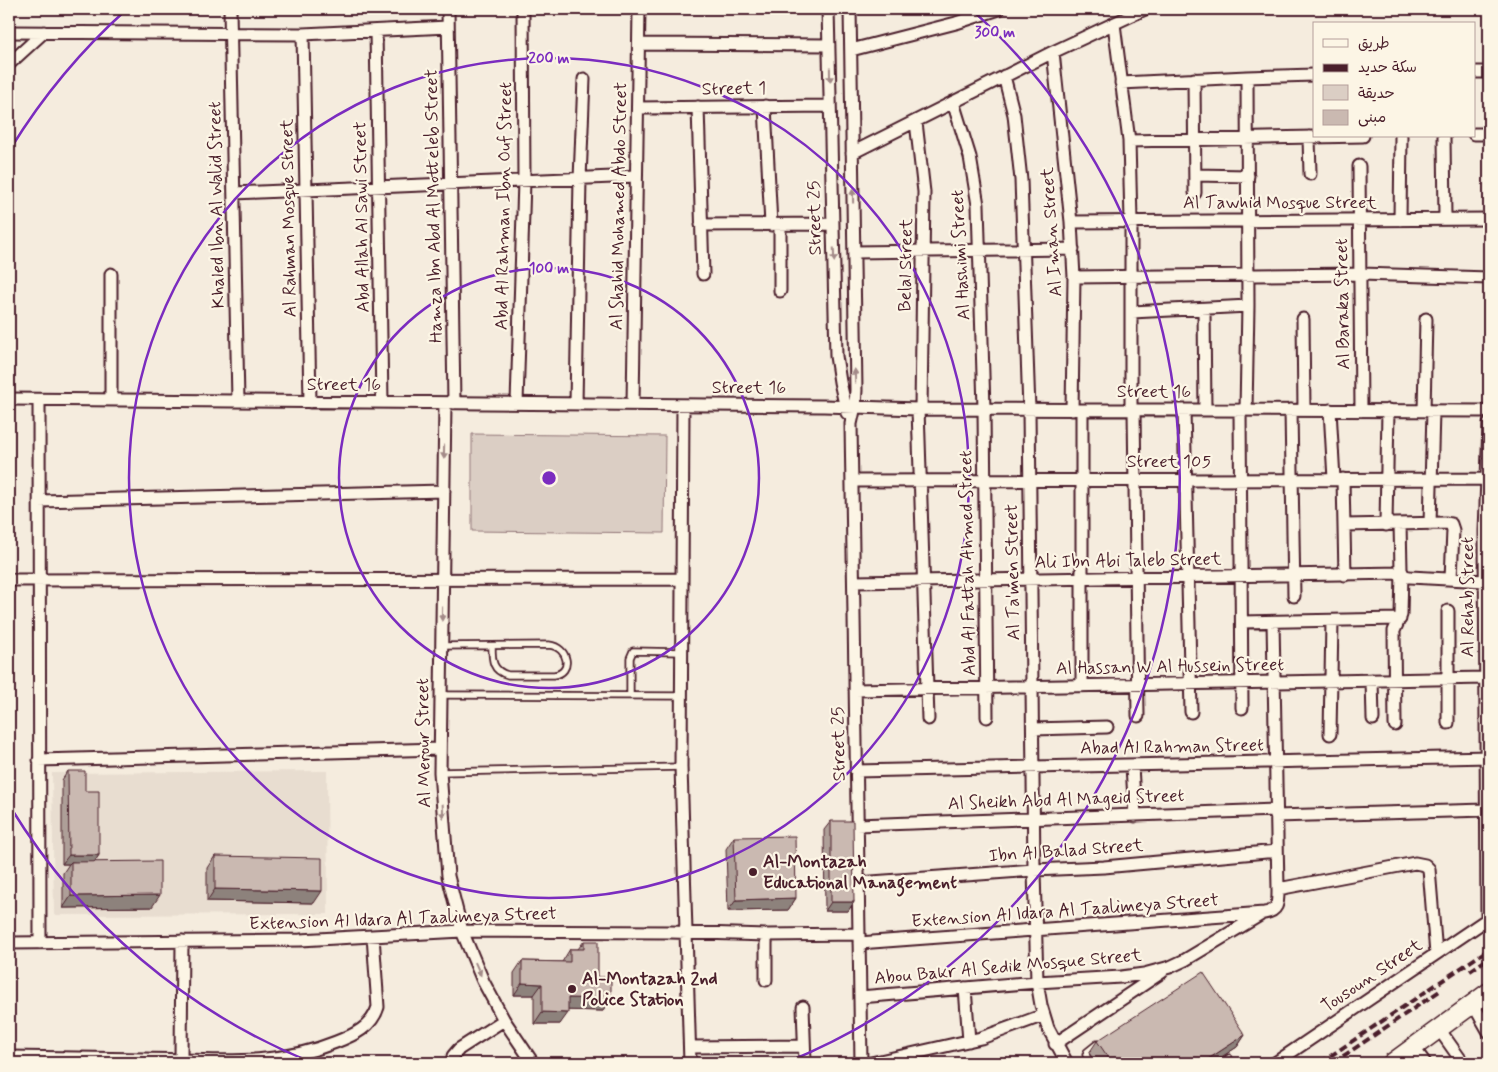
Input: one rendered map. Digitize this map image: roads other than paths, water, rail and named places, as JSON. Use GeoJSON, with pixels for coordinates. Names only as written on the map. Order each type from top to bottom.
{"type":"FeatureCollection","features":[{"type":"Feature","properties":{"kind":"main road"},"geometry":{"type":"LineString","coordinates":[[1392,1063],[1489,992]]}},
{"type":"Feature","properties":{"kind":"street","name":"Khaled Ibn Al Walid Street"},"geometry":{"type":"LineString","coordinates":[[230,9],[238,401]]}},
{"type":"Feature","properties":{"kind":"street","name":"Hamza Ibn Abd Al Motteleb Street"},"geometry":{"type":"LineString","coordinates":[[448,9],[451,184],[449,403]]}},
{"type":"Feature","properties":{"kind":"street","name":"Abd Al Rahman Ibn Ouf Street"},"geometry":{"type":"LineString","coordinates":[[517,403],[524,181],[523,9]]}},
{"type":"Feature","properties":{"kind":"street","name":"Al Shahid Mohamed Abdo Street"},"geometry":{"type":"LineString","coordinates":[[633,404],[639,9]]}},
{"type":"Feature","properties":{"kind":"street","name":"Street 25"},"geometry":{"type":"LineString","coordinates":[[828,9],[836,356],[850,406]]}},
{"type":"Feature","properties":{"kind":"street","name":"Street 25"},"geometry":{"type":"LineString","coordinates":[[850,9],[854,252],[850,406],[852,424],[861,1063]]}},
{"type":"Feature","properties":{"kind":"street"},"geometry":{"type":"LineString","coordinates":[[851,50],[956,23],[999,9]]}},
{"type":"Feature","properties":{"kind":"street"},"geometry":{"type":"LineString","coordinates":[[852,153],[1004,76],[1144,9]]}},
{"type":"Feature","properties":{"kind":"street"},"geometry":{"type":"LineString","coordinates":[[1114,24],[1129,141],[1138,716]]}},
{"type":"Feature","properties":{"kind":"street"},"geometry":{"type":"LineString","coordinates":[[9,32],[303,34],[448,27]]}},
{"type":"Feature","properties":{"kind":"street","name":"Abd Allah Al Sawi Street"},"geometry":{"type":"LineString","coordinates":[[376,31],[382,402]]}},
{"type":"Feature","properties":{"kind":"street"},"geometry":{"type":"LineString","coordinates":[[9,64],[44,32]]}},
{"type":"Feature","properties":{"kind":"street","name":"Al Rahman Mosque Street"},"geometry":{"type":"LineString","coordinates":[[303,34],[310,402]]}},
{"type":"Feature","properties":{"kind":"street"},"geometry":{"type":"LineString","coordinates":[[639,44],[829,45]]}},
{"type":"Feature","properties":{"kind":"street","name":"Al Iman Street"},"geometry":{"type":"LineString","coordinates":[[1053,52],[1073,249],[1077,410],[1082,480],[1082,686]]}},
{"type":"Feature","properties":{"kind":"street"},"geometry":{"type":"LineString","coordinates":[[1476,72],[1489,72]]}},
{"type":"Feature","properties":{"kind":"street"},"geometry":{"type":"LineString","coordinates":[[1121,83],[1313,75]]}},
{"type":"Feature","properties":{"kind":"street","name":"Al Ta'men Street"},"geometry":{"type":"LineString","coordinates":[[1004,76],[1014,115],[1020,172],[1023,250],[1028,410],[1037,982],[1044,1015],[1055,1044],[1067,1063]]}},
{"type":"Feature","properties":{"kind":"street"},"geometry":{"type":"LineString","coordinates":[[1242,708],[1241,479],[1248,306],[1247,77]]}},
{"type":"Feature","properties":{"kind":"street"},"geometry":{"type":"LineString","coordinates":[[576,404],[580,179],[584,79]]}},
{"type":"Feature","properties":{"kind":"street"},"geometry":{"type":"LineString","coordinates":[[1194,79],[1194,193]]}},
{"type":"Feature","properties":{"kind":"street","name":"Al Hashimi Street"},"geometry":{"type":"LineString","coordinates":[[952,102],[970,157],[978,205],[984,410]]}},
{"type":"Feature","properties":{"kind":"street"},"geometry":{"type":"LineString","coordinates":[[765,106],[780,290]]}},
{"type":"Feature","properties":{"kind":"street","name":"Street 1"},"geometry":{"type":"LineString","coordinates":[[638,108],[830,106]]}},
{"type":"Feature","properties":{"kind":"street"},"geometry":{"type":"LineString","coordinates":[[698,107],[703,274]]}},
{"type":"Feature","properties":{"kind":"street","name":"Belal Street"},"geometry":{"type":"LineString","coordinates":[[916,122],[924,192],[920,409],[928,719]]}},
{"type":"Feature","properties":{"kind":"street"},"geometry":{"type":"LineString","coordinates":[[1476,134],[1489,134]]}},
{"type":"Feature","properties":{"kind":"street"},"geometry":{"type":"LineString","coordinates":[[1309,137],[1310,174]]}},
{"type":"Feature","properties":{"kind":"street"},"geometry":{"type":"LineString","coordinates":[[1129,141],[1313,137]]}},
{"type":"Feature","properties":{"kind":"street"},"geometry":{"type":"LineString","coordinates":[[1400,220],[1402,138]]}},
{"type":"Feature","properties":{"kind":"street"},"geometry":{"type":"LineString","coordinates":[[1444,138],[1445,219]]}},
{"type":"Feature","properties":{"kind":"street","name":"Al Baraka Street"},"geometry":{"type":"LineString","coordinates":[[1359,166],[1362,410]]}},
{"type":"Feature","properties":{"kind":"street"},"geometry":{"type":"LineString","coordinates":[[1194,175],[1248,176]]}},
{"type":"Feature","properties":{"kind":"street"},"geometry":{"type":"LineString","coordinates":[[234,193],[636,176]]}},
{"type":"Feature","properties":{"kind":"street","name":"Al Tawhid Mosque Street"},"geometry":{"type":"LineString","coordinates":[[1071,222],[1489,219]]}},
{"type":"Feature","properties":{"kind":"street"},"geometry":{"type":"LineString","coordinates":[[701,225],[833,224]]}},
{"type":"Feature","properties":{"kind":"street"},"geometry":{"type":"LineString","coordinates":[[854,252],[1073,249]]}},
{"type":"Feature","properties":{"kind":"street"},"geometry":{"type":"LineString","coordinates":[[111,274],[111,400]]}},
{"type":"Feature","properties":{"kind":"street"},"geometry":{"type":"LineString","coordinates":[[1074,277],[1361,274],[1489,278]]}},
{"type":"Feature","properties":{"kind":"street"},"geometry":{"type":"LineString","coordinates":[[1132,312],[1248,306]]}},
{"type":"Feature","properties":{"kind":"street"},"geometry":{"type":"LineString","coordinates":[[1204,309],[1205,410]]}},
{"type":"Feature","properties":{"kind":"street"},"geometry":{"type":"LineString","coordinates":[[1303,318],[1304,410]]}},
{"type":"Feature","properties":{"kind":"street"},"geometry":{"type":"LineString","coordinates":[[1426,319],[1431,478],[1430,524]]}},
{"type":"Feature","properties":{"kind":"street","name":"Street 16"},"geometry":{"type":"LineString","coordinates":[[9,400],[850,406],[984,410],[1489,411]]}},
{"type":"Feature","properties":{"kind":"street"},"geometry":{"type":"LineString","coordinates":[[39,400],[40,943]]}},
{"type":"Feature","properties":{"kind":"street","name":"Al Merour Street"},"geometry":{"type":"LineString","coordinates":[[449,403],[444,491],[440,694],[440,772],[448,876],[462,931],[483,981],[504,1020],[533,1063]]}},
{"type":"Feature","properties":{"kind":"street"},"geometry":{"type":"LineString","coordinates":[[683,405],[682,767],[690,1063]]}},
{"type":"Feature","properties":{"kind":"street","name":"Abd Al Fattah Ahmed Street"},"geometry":{"type":"LineString","coordinates":[[984,410],[988,717]]}},
{"type":"Feature","properties":{"kind":"street"},"geometry":{"type":"LineString","coordinates":[[1184,410],[1191,712]]}},
{"type":"Feature","properties":{"kind":"street"},"geometry":{"type":"LineString","coordinates":[[1291,410],[1294,596]]}},
{"type":"Feature","properties":{"kind":"street"},"geometry":{"type":"LineString","coordinates":[[1330,410],[1344,525],[1345,575]]}},
{"type":"Feature","properties":{"kind":"street"},"geometry":{"type":"LineString","coordinates":[[1386,524],[1388,410]]}},
{"type":"Feature","properties":{"kind":"street","name":"Al Rehab Street"},"geometry":{"type":"LineString","coordinates":[[1488,919],[1486,587],[1489,424]]}},
{"type":"Feature","properties":{"kind":"street","name":"Street 105"},"geometry":{"type":"LineString","coordinates":[[852,481],[1387,479],[1487,475]]}},
{"type":"Feature","properties":{"kind":"street"},"geometry":{"type":"LineString","coordinates":[[39,501],[444,491]]}},
{"type":"Feature","properties":{"kind":"street"},"geometry":{"type":"LineString","coordinates":[[1344,525],[1448,523],[1453,526],[1451,579]]}},
{"type":"Feature","properties":{"kind":"street"},"geometry":{"type":"LineString","coordinates":[[1395,725],[1394,631],[1400,619],[1402,573],[1400,524]]}},
{"type":"Feature","properties":{"kind":"street","name":"Ali Ibn Abi Taleb Street"},"geometry":{"type":"LineString","coordinates":[[854,582],[1402,573],[1407,577],[1451,579],[1486,587]]}},
{"type":"Feature","properties":{"kind":"street"},"geometry":{"type":"LineString","coordinates":[[9,580],[442,581],[682,579]]}},
{"type":"Feature","properties":{"kind":"street"},"geometry":{"type":"LineString","coordinates":[[1448,611],[1448,723]]}},
{"type":"Feature","properties":{"kind":"street"},"geometry":{"type":"LineString","coordinates":[[1242,622],[1400,619]]}},
{"type":"Feature","properties":{"kind":"street"},"geometry":{"type":"LineString","coordinates":[[1330,734],[1332,621]]}},
{"type":"Feature","properties":{"kind":"street"},"geometry":{"type":"LineString","coordinates":[[1269,912],[1277,908],[1278,902],[1273,622]]}},
{"type":"Feature","properties":{"kind":"street","name":"Al Hassan W Al Hussein Street"},"geometry":{"type":"LineString","coordinates":[[855,690],[1486,678]]}},
{"type":"Feature","properties":{"kind":"street"},"geometry":{"type":"LineString","coordinates":[[1372,680],[1372,719]]}},
{"type":"Feature","properties":{"kind":"street"},"geometry":{"type":"LineString","coordinates":[[1033,728],[1108,727]]}},
{"type":"Feature","properties":{"kind":"street"},"geometry":{"type":"LineString","coordinates":[[39,760],[440,749]]}},
{"type":"Feature","properties":{"kind":"street","name":"Abad Al Rahman Street"},"geometry":{"type":"LineString","coordinates":[[856,771],[1488,757]]}},
{"type":"Feature","properties":{"kind":"street"},"geometry":{"type":"LineString","coordinates":[[1132,766],[1135,816]]}},
{"type":"Feature","properties":{"kind":"street","name":"Al Sheikh Abd Al Mageid Street"},"geometry":{"type":"LineString","coordinates":[[857,825],[1276,813],[1487,813]]}},
{"type":"Feature","properties":{"kind":"street","name":"Ibn Al Balad Street"},"geometry":{"type":"LineString","coordinates":[[858,883],[1034,870],[1104,867],[1277,850]]}},
{"type":"Feature","properties":{"kind":"street"},"geometry":{"type":"LineString","coordinates":[[1278,889],[1414,863],[1425,865],[1429,869],[1436,954]]}},
{"type":"Feature","properties":{"kind":"street","name":"Extension Al Idara Al Taalimeya Street"},"geometry":{"type":"LineString","coordinates":[[9,943],[300,940],[462,931],[687,932],[859,939],[1036,931],[1269,912]]}},
{"type":"Feature","properties":{"kind":"street","name":"Abou Bakr Al Sedik Mosque Street"},"geometry":{"type":"LineString","coordinates":[[860,997],[1121,977],[1170,967],[1269,912]]}},
{"type":"Feature","properties":{"kind":"street","name":"Tousoun Street"},"geometry":{"type":"LineString","coordinates":[[1275,1063],[1488,919]]}},
{"type":"Feature","properties":{"kind":"street"},"geometry":{"type":"LineString","coordinates":[[766,935],[766,980]]}},
{"type":"Feature","properties":{"kind":"street"},"geometry":{"type":"LineString","coordinates":[[9,1057],[181,1059],[232,1062],[284,1058],[327,1046],[360,1031],[374,1017],[378,1007],[373,936]]}},
{"type":"Feature","properties":{"kind":"street"},"geometry":{"type":"LineString","coordinates":[[181,1059],[182,941]]}},
{"type":"Feature","properties":{"kind":"street"},"geometry":{"type":"LineString","coordinates":[[1055,1044],[1170,967]]}},
{"type":"Feature","properties":{"kind":"street"},"geometry":{"type":"LineString","coordinates":[[965,988],[969,1041]]}},
{"type":"Feature","properties":{"kind":"street"},"geometry":{"type":"LineString","coordinates":[[1473,1004],[1489,1032]]}},
{"type":"Feature","properties":{"kind":"street"},"geometry":{"type":"LineString","coordinates":[[803,1007],[805,1063]]}},
{"type":"Feature","properties":{"kind":"street"},"geometry":{"type":"LineString","coordinates":[[871,1063],[981,1038],[1044,1015]]}},
{"type":"Feature","properties":{"kind":"street"},"geometry":{"type":"LineString","coordinates":[[453,1063],[453,1056],[459,1048],[504,1020]]}},
{"type":"Feature","properties":{"kind":"street"},"geometry":{"type":"LineString","coordinates":[[1439,1029],[1463,1063]]}},
{"type":"Feature","properties":{"kind":"street"},"geometry":{"type":"LineString","coordinates":[[690,1047],[804,1046]]}},
{"type":"Feature","properties":{"kind":"street"},"geometry":{"type":"LineString","coordinates":[[1414,1048],[1425,1063]]}},
{"type":"Feature","properties":{"kind":"lane"},"geometry":{"type":"LineString","coordinates":[[441,646],[556,645],[566,657],[564,671],[554,675],[508,675],[500,673],[495,669],[492,662],[492,646]]}},
{"type":"Feature","properties":{"kind":"lane"},"geometry":{"type":"LineString","coordinates":[[630,696],[630,658],[633,651],[682,652]]}},
{"type":"Feature","properties":{"kind":"lane"},"geometry":{"type":"LineString","coordinates":[[440,694],[682,696]]}},
{"type":"Feature","properties":{"kind":"lane"},"geometry":{"type":"LineString","coordinates":[[440,772],[682,767]]}},
{"type":"Feature","properties":{"kind":"lane"},"geometry":{"type":"LineString","coordinates":[[1090,1063],[1086,1055],[1087,1052],[1106,1039]]}},
{"type":"Feature","properties":{"kind":"lane"},"geometry":{"type":"LineString","coordinates":[[1222,1063],[1229,1058]]}},
{"type":"Feature","properties":{"kind":"railway"},"geometry":{"type":"LineString","coordinates":[[1320,1063],[1489,949]]}},
{"type":"Feature","properties":{"kind":"railway"},"geometry":{"type":"LineString","coordinates":[[1470,971],[1489,958]]}},
{"type":"Feature","properties":{"kind":"railway"},"geometry":{"type":"LineString","coordinates":[[1333,1063],[1441,990]]}},
{"type":"Feature","properties":{"kind":"place","name":"Al-Montazah Educational Management"},"geometry":{"type":"Point","coordinates":[753,872]}},
{"type":"Feature","properties":{"kind":"place","name":"Al-Montazah 2nd Police Station"},"geometry":{"type":"Point","coordinates":[572,989]}}]}
